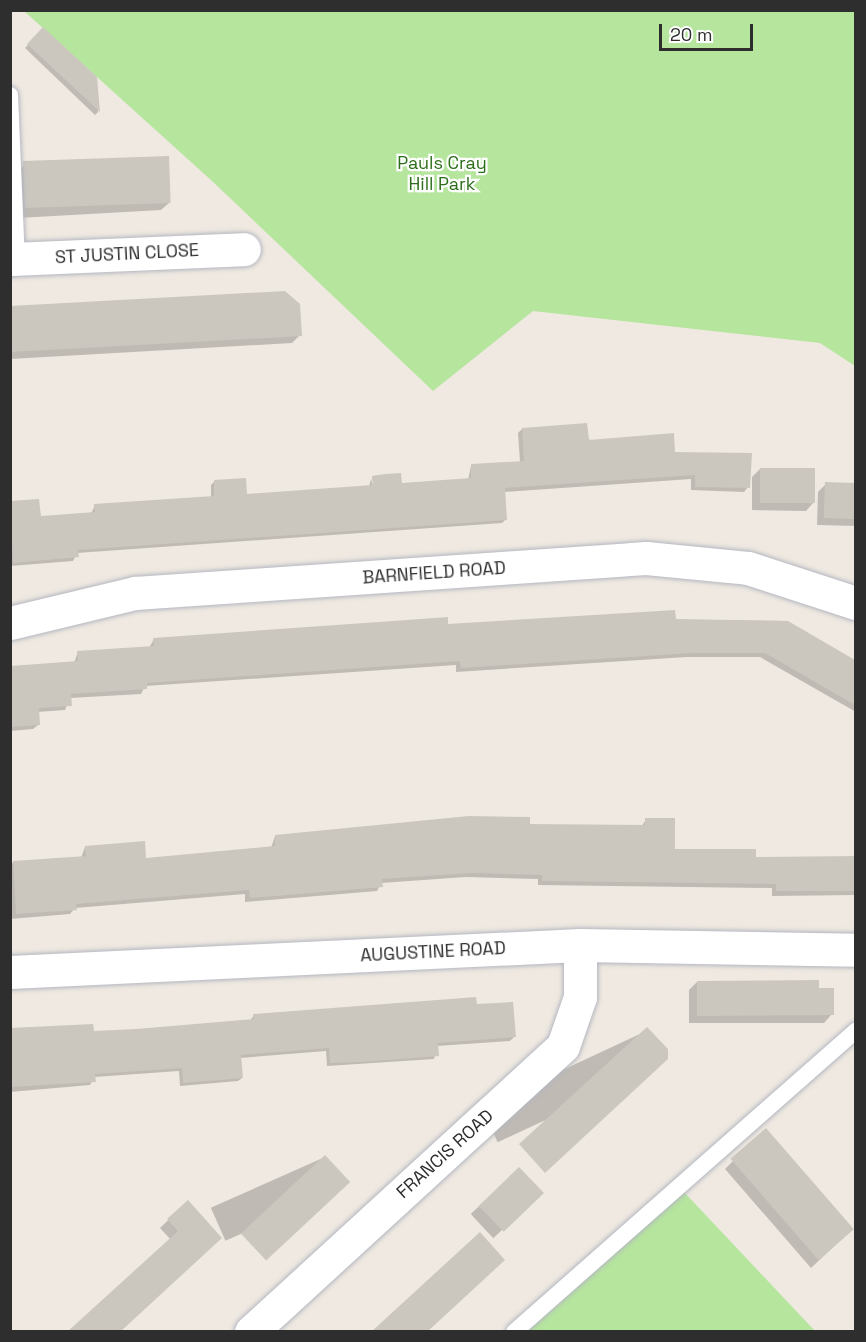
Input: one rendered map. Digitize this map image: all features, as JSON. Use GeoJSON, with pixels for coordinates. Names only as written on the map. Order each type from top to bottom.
{"type":"FeatureCollection","features":[{"type":"Feature","properties":{"kind":"street","name":"ST JUSTIN CLOSE"},"geometry":{"type":"LineString","coordinates":[[14,259],[244,249]]}},
{"type":"Feature","properties":{"kind":"street","name":"BARNFIELD ROAD"},"geometry":{"type":"LineString","coordinates":[[10,623],[135,593],[646,558],[748,568],[855,603]]}},
{"type":"Feature","properties":{"kind":"street","name":"AUGUSTINE ROAD"},"geometry":{"type":"LineString","coordinates":[[10,972],[580,945],[855,950]]}},
{"type":"Feature","properties":{"kind":"street","name":"FRANCIS ROAD"},"geometry":{"type":"LineString","coordinates":[[251,1332],[564,1046],[580,997],[580,945]]}},
{"type":"Feature","properties":{"kind":"lane"},"geometry":{"type":"LineString","coordinates":[[10,95],[14,259]]}},
{"type":"Feature","properties":{"kind":"lane"},"geometry":{"type":"LineString","coordinates":[[514,1332],[855,1030]]}},
{"type":"Feature","properties":{"kind":"green space","name":"Pauls Cray Hill Park"},"geometry":{"type":"Polygon","coordinates":[[[24,11],[855,11],[855,366],[820,343],[533,311],[433,391],[212,181],[24,11]]]}},
{"type":"Feature","properties":{"kind":"green space"},"geometry":{"type":"Polygon","coordinates":[[[684,1192],[815,1331],[527,1332],[684,1192]]]}},
{"type":"Feature","properties":{"kind":"building"},"geometry":{"type":"Polygon","coordinates":[[[43,27],[97,77],[100,112],[27,44],[43,27]]]}},
{"type":"Feature","properties":{"kind":"building"},"geometry":{"type":"Polygon","coordinates":[[[169,156],[171,203],[25,208],[23,161],[169,156]]]}},
{"type":"Feature","properties":{"kind":"building"},"geometry":{"type":"Polygon","coordinates":[[[285,291],[300,304],[302,336],[10,352],[10,306],[285,291]]]}},
{"type":"Feature","properties":{"kind":"building"},"geometry":{"type":"Polygon","coordinates":[[[587,423],[589,440],[674,433],[675,452],[752,453],[750,488],[695,487],[695,475],[505,488],[507,520],[78,550],[79,557],[13,563],[10,501],[39,499],[41,516],[95,512],[94,504],[214,496],[214,480],[246,478],[247,494],[373,485],[372,476],[385,474],[401,473],[402,483],[471,478],[471,464],[524,461],[522,428],[587,423]]]}},
{"type":"Feature","properties":{"kind":"building"},"geometry":{"type":"Polygon","coordinates":[[[760,468],[815,468],[815,503],[760,503],[760,468]]]}},
{"type":"Feature","properties":{"kind":"building"},"geometry":{"type":"Polygon","coordinates":[[[825,482],[855,483],[854,519],[824,518],[825,482]]]}},
{"type":"Feature","properties":{"kind":"building"},"geometry":{"type":"Polygon","coordinates":[[[675,610],[676,619],[788,621],[855,660],[855,705],[765,653],[692,653],[461,668],[460,661],[147,683],[147,689],[71,694],[72,706],[39,708],[40,725],[10,727],[10,666],[78,661],[77,651],[154,646],[153,638],[448,617],[448,624],[675,610]]]}},
{"type":"Feature","properties":{"kind":"building"},"geometry":{"type":"Polygon","coordinates":[[[469,816],[530,817],[530,824],[645,825],[645,818],[675,818],[675,849],[756,849],[756,857],[855,856],[855,891],[776,891],[776,884],[542,881],[542,875],[472,873],[382,879],[383,887],[250,898],[249,890],[76,904],[77,910],[16,914],[13,861],[86,856],[85,846],[145,841],[146,858],[275,846],[275,835],[469,816]]]}},
{"type":"Feature","properties":{"kind":"building"},"geometry":{"type":"Polygon","coordinates":[[[819,980],[819,988],[834,988],[834,1015],[697,1016],[697,981],[819,980]]]}},
{"type":"Feature","properties":{"kind":"building"},"geometry":{"type":"Polygon","coordinates":[[[476,997],[477,1004],[513,1002],[516,1037],[438,1043],[439,1056],[361,1062],[330,1063],[329,1048],[241,1055],[243,1078],[183,1083],[182,1068],[95,1074],[96,1082],[10,1087],[10,1028],[93,1024],[94,1031],[136,1029],[254,1019],[253,1014],[476,997]]]}},
{"type":"Feature","properties":{"kind":"building"},"geometry":{"type":"Polygon","coordinates":[[[647,1027],[668,1049],[668,1059],[545,1173],[519,1144],[647,1027]]]}},
{"type":"Feature","properties":{"kind":"building"},"geometry":{"type":"Polygon","coordinates":[[[766,1128],[854,1229],[818,1260],[731,1159],[766,1128]]]}},
{"type":"Feature","properties":{"kind":"building"},"geometry":{"type":"Polygon","coordinates":[[[325,1155],[350,1182],[266,1260],[241,1233],[325,1155]]]}},
{"type":"Feature","properties":{"kind":"building"},"geometry":{"type":"Polygon","coordinates":[[[519,1167],[544,1193],[504,1232],[479,1206],[519,1167]]]}},
{"type":"Feature","properties":{"kind":"building"},"geometry":{"type":"Polygon","coordinates":[[[188,1200],[222,1238],[120,1332],[67,1332],[178,1231],[167,1219],[188,1200]]]}},
{"type":"Feature","properties":{"kind":"building"},"geometry":{"type":"Polygon","coordinates":[[[480,1232],[505,1260],[427,1332],[371,1332],[480,1232]]]}}]}
